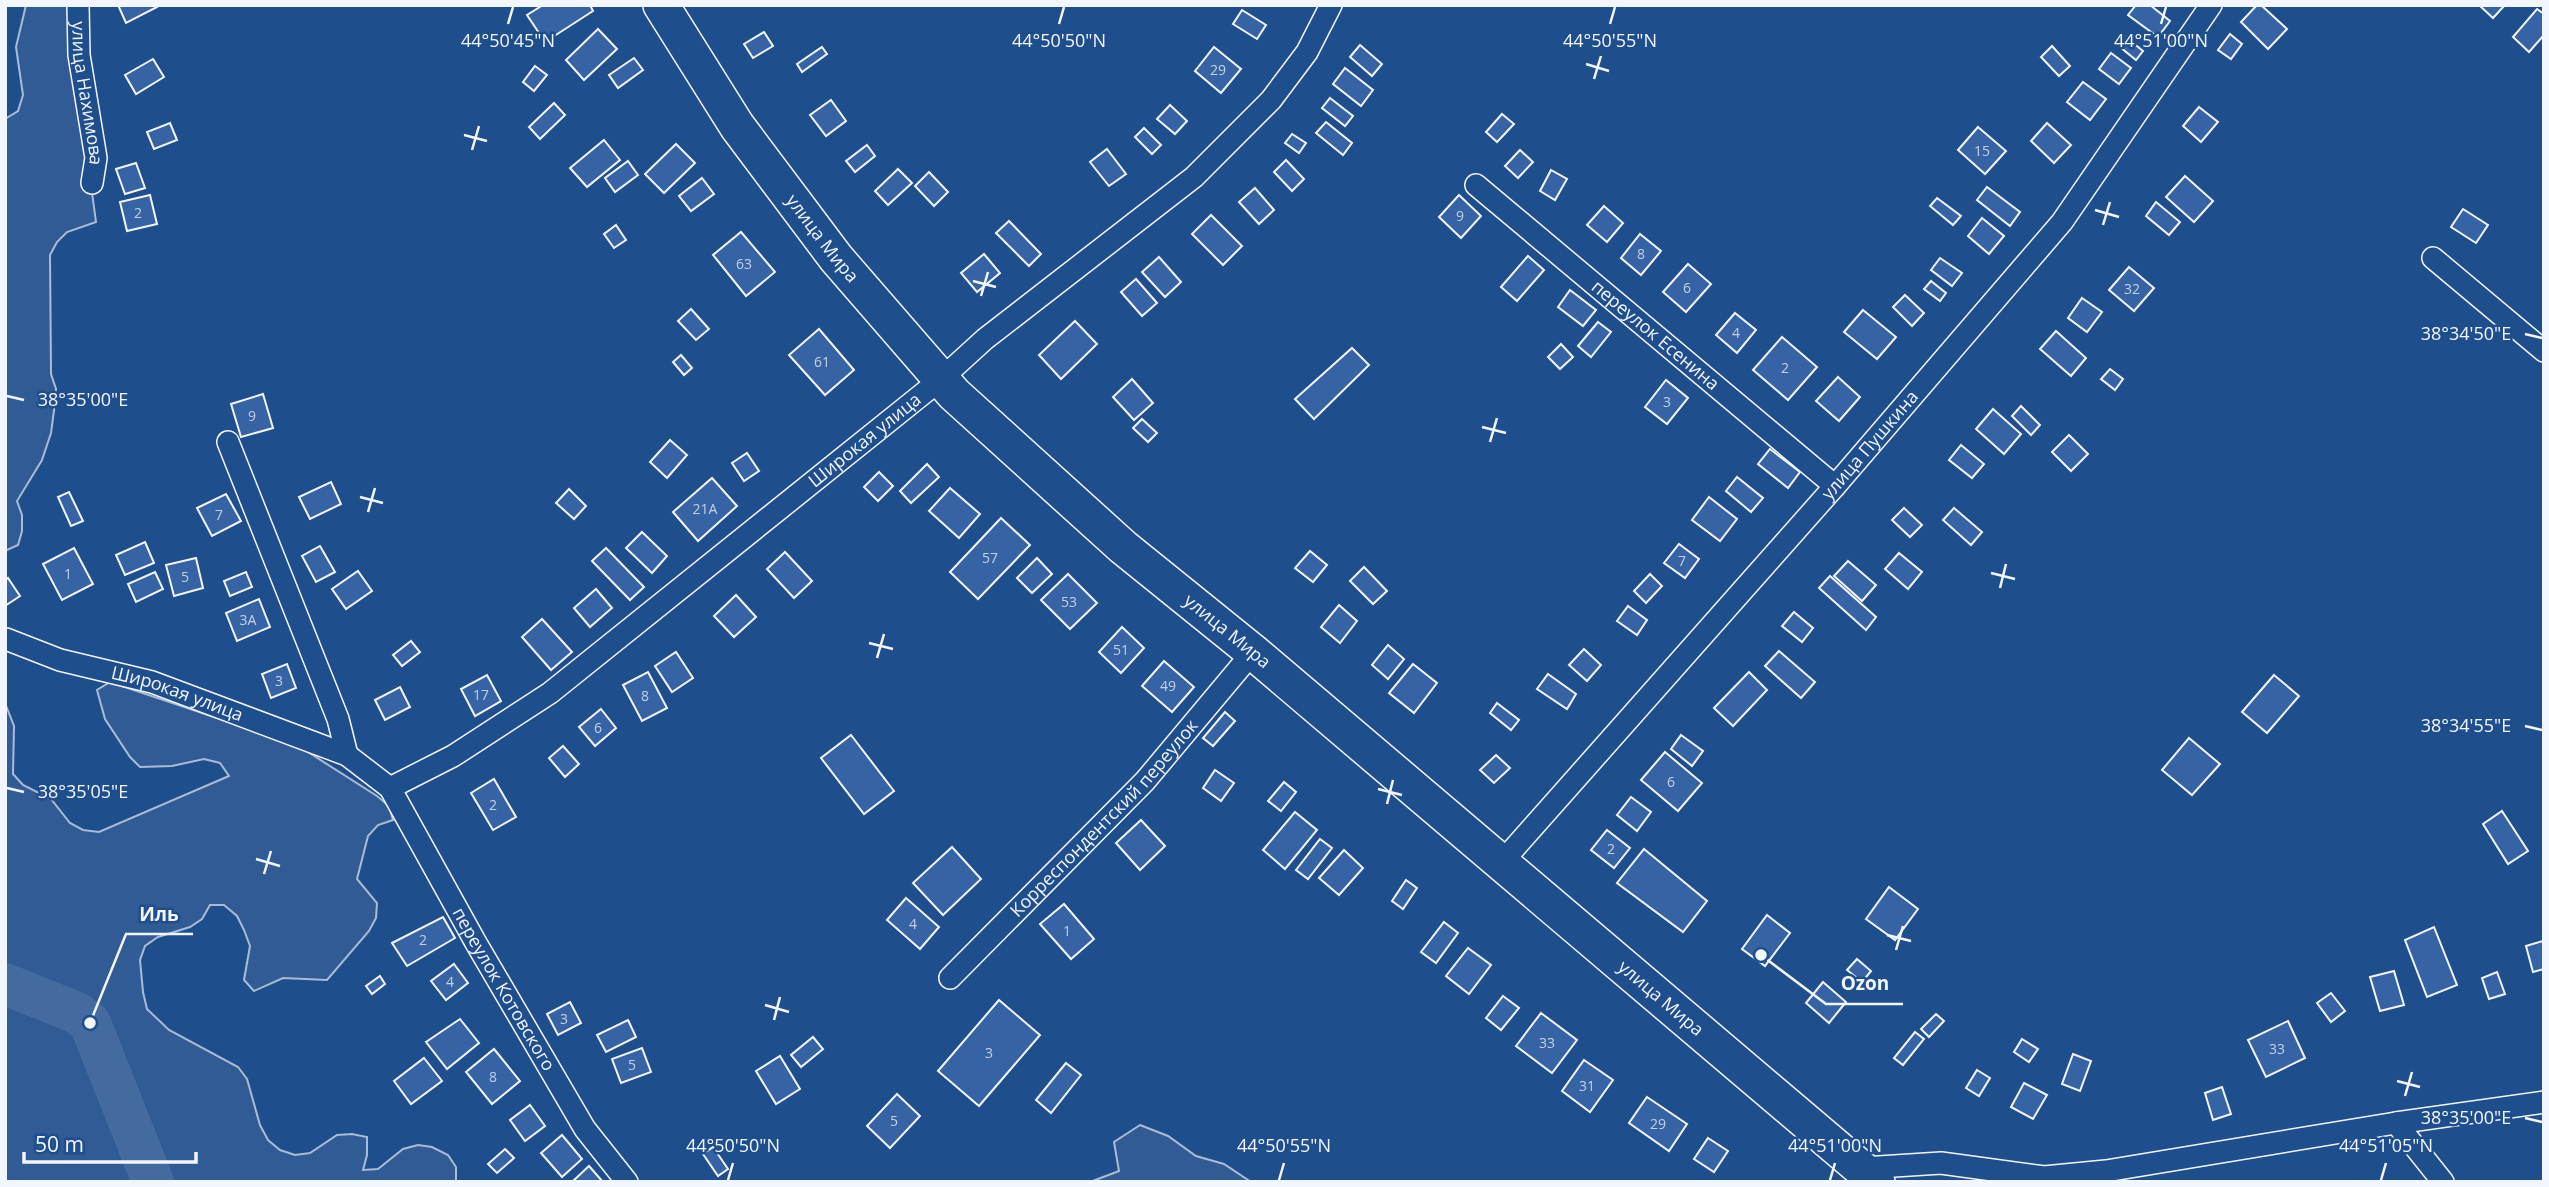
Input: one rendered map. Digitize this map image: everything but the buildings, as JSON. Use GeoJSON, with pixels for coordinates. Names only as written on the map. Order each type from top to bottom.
{"type":"FeatureCollection","features":[{"type":"Feature","properties":{"kind":"highway","name":"улица Мира"},"geometry":{"type":"LineString","coordinates":[[661,5],[737,126],[836,258],[940,380],[1123,548],[1253,652],[1870,1175]]}},
{"type":"Feature","properties":{"kind":"street","name":"улица Нахимова"},"geometry":{"type":"LineString","coordinates":[[78,5],[79,55],[96,158],[92,183]]}},
{"type":"Feature","properties":{"kind":"street","name":"Широкая улица"},"geometry":{"type":"LineString","coordinates":[[6,639],[60,660],[152,682],[347,755],[390,788],[453,757],[550,693],[940,380],[985,339],[1194,177],[1271,100],[1307,52],[1331,5]]}},
{"type":"Feature","properties":{"kind":"street","name":"улица Пушкина"},"geometry":{"type":"LineString","coordinates":[[1502,862],[1835,486],[2062,222],[2211,5]]}},
{"type":"Feature","properties":{"kind":"street","name":"переулок Есенина"},"geometry":{"type":"LineString","coordinates":[[1476,185],[1835,486]]}},
{"type":"Feature","properties":{"kind":"street"},"geometry":{"type":"LineString","coordinates":[[2433,258],[2544,351]]}},
{"type":"Feature","properties":{"kind":"street"},"geometry":{"type":"LineString","coordinates":[[228,442],[338,719],[347,755]]}},
{"type":"Feature","properties":{"kind":"street","name":"Корреспондентский переулок"},"geometry":{"type":"LineString","coordinates":[[950,978],[1145,781],[1253,652]]}},
{"type":"Feature","properties":{"kind":"street","name":"переулок Котовского"},"geometry":{"type":"LineString","coordinates":[[390,788],[584,1129],[627,1182]]}},
{"type":"Feature","properties":{"kind":"street"},"geometry":{"type":"LineString","coordinates":[[1870,1175],[1941,1163],[2044,1177],[2106,1171],[2396,1123],[2544,1102]]}},
{"type":"Feature","properties":{"kind":"street"},"geometry":{"type":"LineString","coordinates":[[2396,1123],[2443,1182]]}},
{"type":"Feature","properties":{"kind":"shaded area"},"geometry":{"type":"Polygon","coordinates":[[[26,5],[69,5],[68,15],[96,222],[67,232],[50,255],[51,374],[56,389],[51,433],[42,460],[17,501],[22,515],[22,531],[18,545],[5,551],[5,119],[18,111],[23,95],[16,47],[26,5]]]}},
{"type":"Feature","properties":{"kind":"shaded area"},"geometry":{"type":"Polygon","coordinates":[[[110,682],[297,745],[389,806],[393,820],[378,825],[368,836],[357,879],[377,903],[376,918],[369,931],[327,980],[283,978],[254,991],[244,980],[250,946],[237,916],[224,905],[210,905],[202,919],[190,927],[158,937],[145,946],[140,960],[143,992],[147,1009],[169,1030],[238,1067],[247,1079],[260,1125],[268,1140],[280,1150],[295,1155],[310,1153],[337,1135],[367,1137],[367,1155],[363,1170],[378,1169],[403,1149],[418,1145],[432,1147],[448,1155],[456,1167],[456,1182],[5,1182],[5,703],[14,726],[13,774],[23,785],[51,799],[70,823],[83,830],[99,832],[229,776],[220,763],[204,759],[172,766],[140,767],[130,757],[105,719],[97,690],[110,682]]]}},
{"type":"Feature","properties":{"kind":"shaded area"},"geometry":{"type":"Polygon","coordinates":[[[1140,1125],[1168,1136],[1196,1156],[1224,1164],[1251,1182],[1090,1182],[1119,1171],[1114,1142],[1140,1125]]]}},
{"type":"Feature","properties":{"kind":"waterway"},"geometry":{"type":"LineString","coordinates":[[5,984],[77,1013],[90,1023],[153,1182]]}},
{"type":"Feature","properties":{"kind":"place","name":"Ozon"},"geometry":{"type":"Point","coordinates":[1761,955]}},
{"type":"Feature","properties":{"kind":"place","name":"Иль"},"geometry":{"type":"Point","coordinates":[90,1023]}}]}
